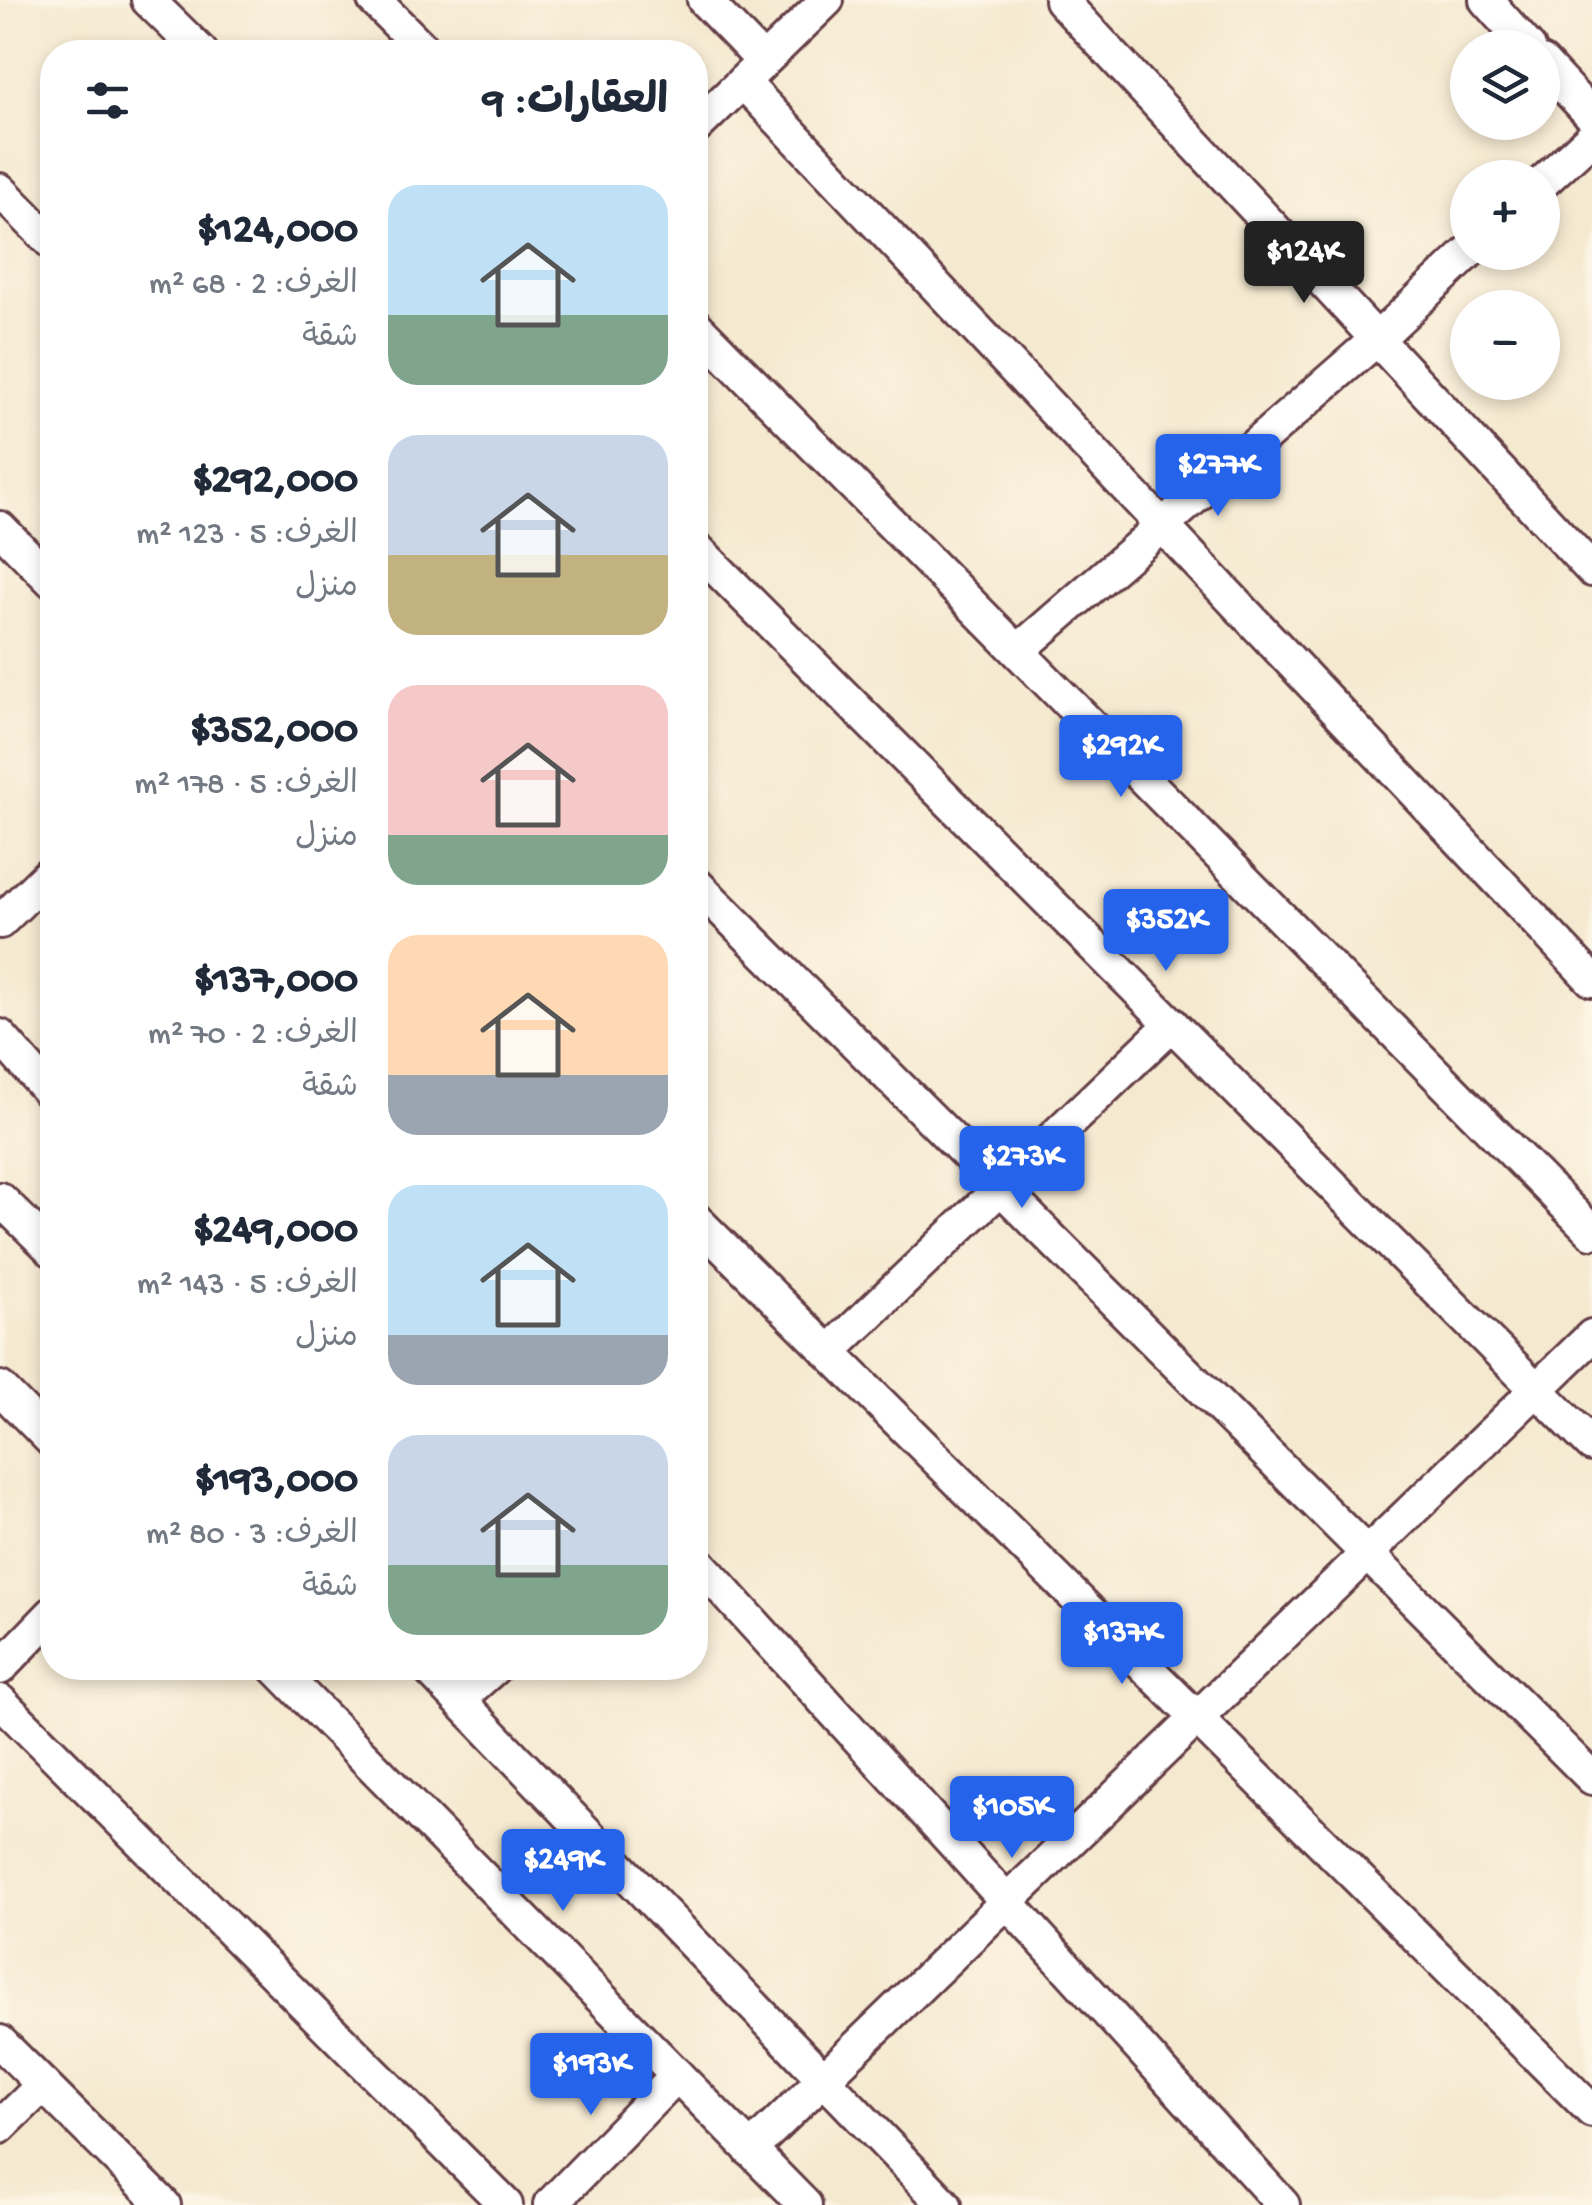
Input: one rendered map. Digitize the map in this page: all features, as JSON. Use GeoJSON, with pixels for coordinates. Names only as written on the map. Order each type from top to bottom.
{"type":"FeatureCollection","features":[{"type":"Feature","properties":{"kind":"street"},"geometry":{"type":"LineString","coordinates":[[148,0],[189,40]]}},
{"type":"Feature","properties":{"kind":"street"},"geometry":{"type":"LineString","coordinates":[[374,0],[414,40]]}},
{"type":"Feature","properties":{"kind":"street"},"geometry":{"type":"LineString","coordinates":[[704,0],[753,72],[1162,525],[1592,980]]}},
{"type":"Feature","properties":{"kind":"street"},"geometry":{"type":"LineString","coordinates":[[708,115],[827,0]]}},
{"type":"Feature","properties":{"kind":"street"},"geometry":{"type":"LineString","coordinates":[[1061,0],[1592,570]]}},
{"type":"Feature","properties":{"kind":"street"},"geometry":{"type":"LineString","coordinates":[[1486,0],[1514,30]]}},
{"type":"Feature","properties":{"kind":"street"},"geometry":{"type":"LineString","coordinates":[[1560,81],[1592,116]]}},
{"type":"Feature","properties":{"kind":"street"},"geometry":{"type":"LineString","coordinates":[[1560,167],[1592,137]]}},
{"type":"Feature","properties":{"kind":"street"},"geometry":{"type":"LineString","coordinates":[[0,190],[40,231]]}},
{"type":"Feature","properties":{"kind":"street"},"geometry":{"type":"LineString","coordinates":[[1018,651],[1377,339],[1450,270]]}},
{"type":"Feature","properties":{"kind":"street"},"geometry":{"type":"LineString","coordinates":[[708,338],[1592,1232]]}},
{"type":"Feature","properties":{"kind":"street"},"geometry":{"type":"LineString","coordinates":[[3,539],[40,571]]}},
{"type":"Feature","properties":{"kind":"street"},"geometry":{"type":"LineString","coordinates":[[708,560],[1592,1445]]}},
{"type":"Feature","properties":{"kind":"street"},"geometry":{"type":"LineString","coordinates":[[0,922],[40,883]]}},
{"type":"Feature","properties":{"kind":"street"},"geometry":{"type":"LineString","coordinates":[[708,897],[1592,1778]]}},
{"type":"Feature","properties":{"kind":"street"},"geometry":{"type":"LineString","coordinates":[[829,1352],[1172,1024]]}},
{"type":"Feature","properties":{"kind":"street"},"geometry":{"type":"LineString","coordinates":[[0,1036],[40,1081]]}},
{"type":"Feature","properties":{"kind":"street"},"geometry":{"type":"LineString","coordinates":[[0,1199],[40,1238]]}},
{"type":"Feature","properties":{"kind":"street"},"geometry":{"type":"LineString","coordinates":[[708,1232],[1592,2110]]}},
{"type":"Feature","properties":{"kind":"street"},"geometry":{"type":"LineString","coordinates":[[750,2150],[1592,1336]]}},
{"type":"Feature","properties":{"kind":"street"},"geometry":{"type":"LineString","coordinates":[[0,1388],[40,1429]]}},
{"type":"Feature","properties":{"kind":"street"},"geometry":{"type":"LineString","coordinates":[[708,1573],[1283,2205]]}},
{"type":"Feature","properties":{"kind":"street"},"geometry":{"type":"LineString","coordinates":[[0,1668],[40,1626]]}},
{"type":"Feature","properties":{"kind":"street"},"geometry":{"type":"LineString","coordinates":[[288,1680],[805,2205]]}},
{"type":"Feature","properties":{"kind":"street"},"geometry":{"type":"LineString","coordinates":[[440,1680],[945,2205]]}},
{"type":"Feature","properties":{"kind":"street"},"geometry":{"type":"LineString","coordinates":[[459,1699],[480,1680]]}},
{"type":"Feature","properties":{"kind":"street"},"geometry":{"type":"LineString","coordinates":[[0,1701],[506,2205]]}},
{"type":"Feature","properties":{"kind":"street"},"geometry":{"type":"LineString","coordinates":[[0,2042],[164,2205]]}},
{"type":"Feature","properties":{"kind":"street"},"geometry":{"type":"LineString","coordinates":[[550,2205],[677,2075]]}},
{"type":"Feature","properties":{"kind":"street"},"geometry":{"type":"LineString","coordinates":[[0,2127],[43,2084]]}}]}
